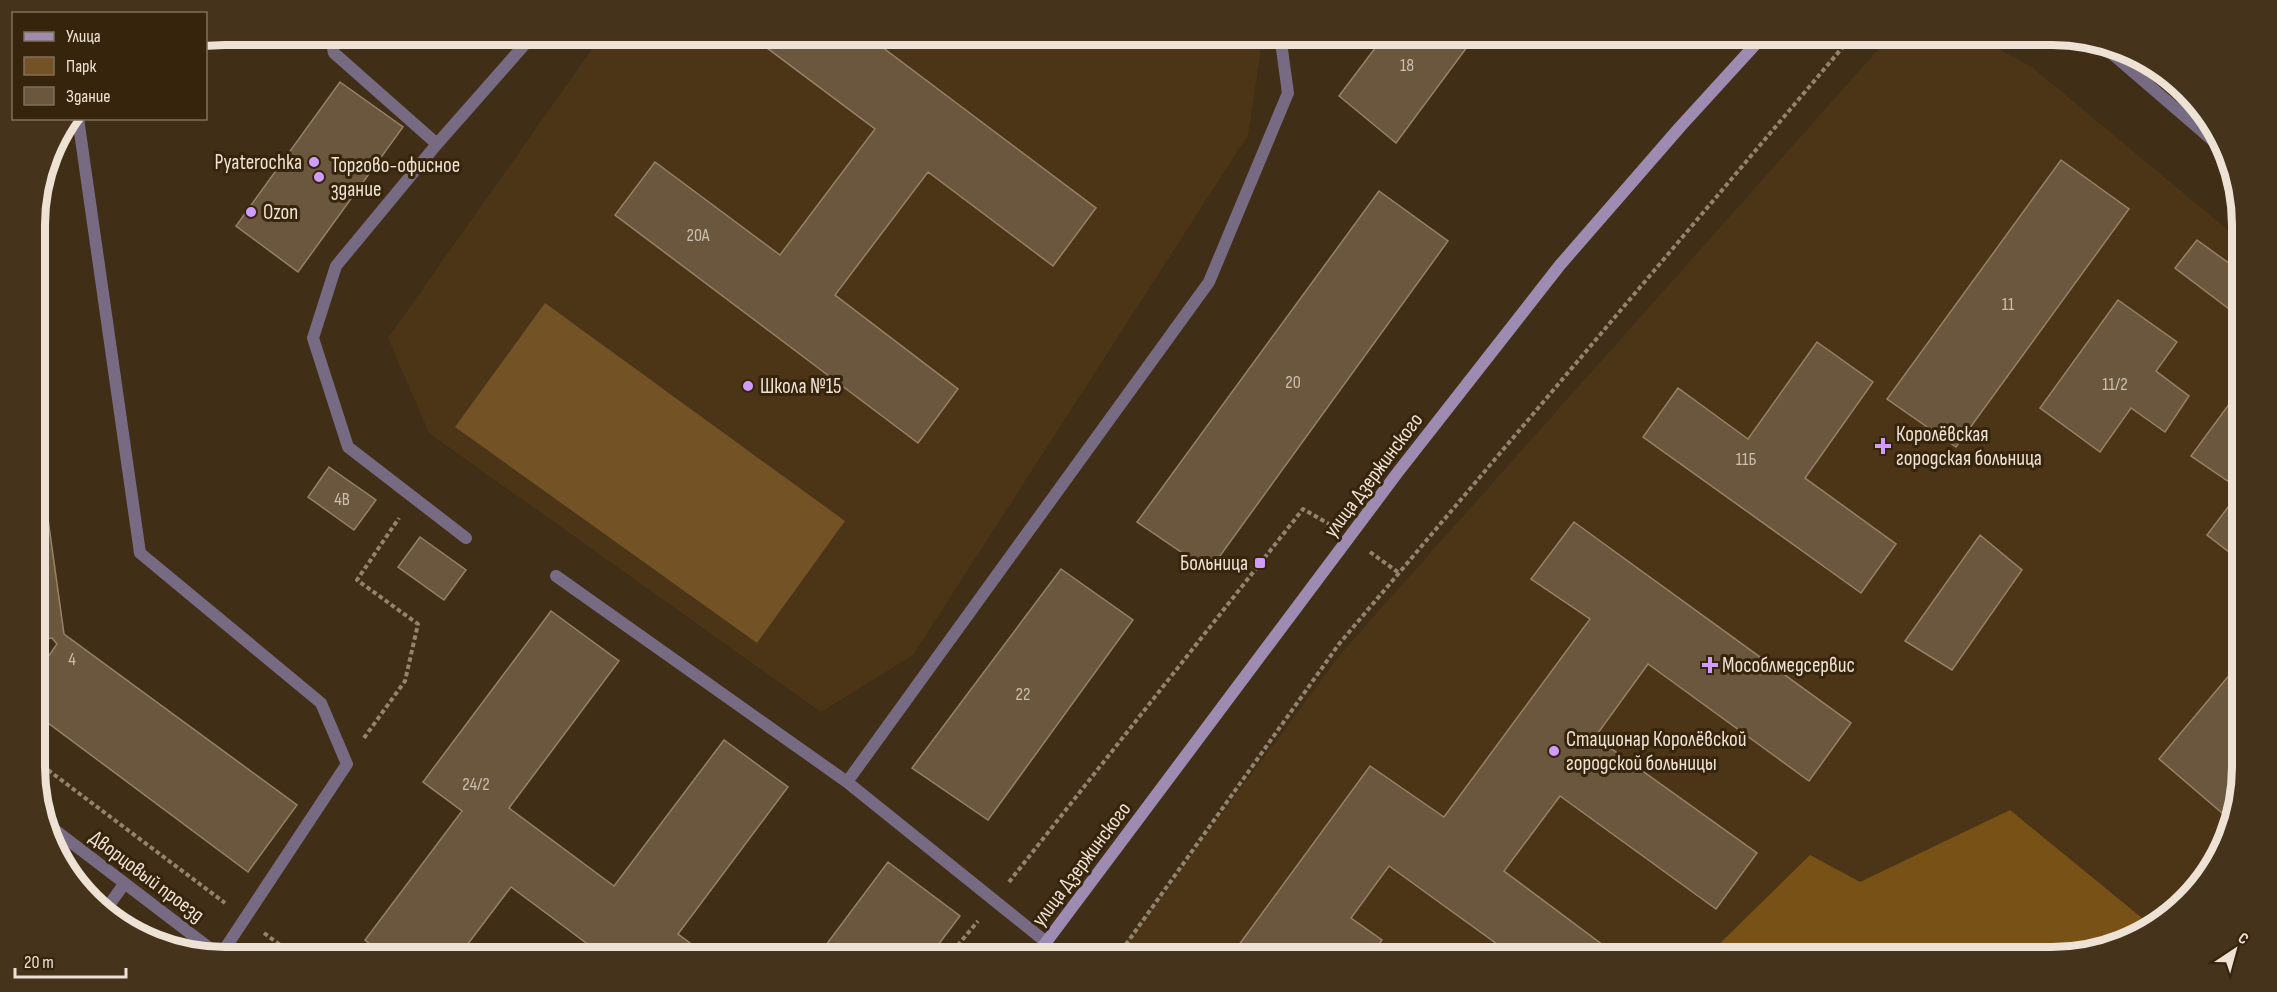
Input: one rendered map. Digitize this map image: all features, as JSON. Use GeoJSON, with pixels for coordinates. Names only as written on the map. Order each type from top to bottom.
{"type":"FeatureCollection","features":[{"type":"Feature","properties":{"kind":"street"},"geometry":{"type":"LineString","coordinates":[[332,45],[334,53],[437,144]]}},
{"type":"Feature","properties":{"kind":"street"},"geometry":{"type":"LineString","coordinates":[[466,538],[348,447],[313,338],[336,266],[437,144],[523,45]]}},
{"type":"Feature","properties":{"kind":"street"},"geometry":{"type":"LineString","coordinates":[[847,783],[1209,282],[1288,93],[1281,45]]}},
{"type":"Feature","properties":{"kind":"street","name":"улица Дзержинского"},"geometry":{"type":"LineString","coordinates":[[1043,947],[1398,472],[1560,265],[1754,45]]}},
{"type":"Feature","properties":{"kind":"street"},"geometry":{"type":"LineString","coordinates":[[2116,57],[2209,137]]}},
{"type":"Feature","properties":{"kind":"street"},"geometry":{"type":"LineString","coordinates":[[78,121],[140,553],[321,703],[346,764],[226,947]]}},
{"type":"Feature","properties":{"kind":"street"},"geometry":{"type":"LineString","coordinates":[[556,576],[847,783],[1047,942]]}},
{"type":"Feature","properties":{"kind":"street","name":"Дворцовый проезд"},"geometry":{"type":"LineString","coordinates":[[58,832],[206,945]]}},
{"type":"Feature","properties":{"kind":"street"},"geometry":{"type":"LineString","coordinates":[[110,904],[124,884]]}},
{"type":"Feature","properties":{"kind":"path"},"geometry":{"type":"LineString","coordinates":[[1124,947],[1339,644],[1844,45]]}},
{"type":"Feature","properties":{"kind":"path"},"geometry":{"type":"LineString","coordinates":[[346,764],[405,681],[418,624],[357,580],[413,498]]}},
{"type":"Feature","properties":{"kind":"path"},"geometry":{"type":"LineString","coordinates":[[956,947],[1303,509]]}},
{"type":"Feature","properties":{"kind":"path"},"geometry":{"type":"LineString","coordinates":[[45,768],[283,947]]}},
{"type":"Feature","properties":{"kind":"shaded area","name":"Школа №15"},"geometry":{"type":"Polygon","coordinates":[[[595,45],[1262,45],[1248,135],[913,655],[821,712],[429,433],[388,338],[595,45]]]}},
{"type":"Feature","properties":{"kind":"shaded area","name":"Королёвская городская больница"},"geometry":{"type":"Polygon","coordinates":[[[1882,45],[1991,45],[2032,67],[2232,234],[2232,778],[2229,802],[2218,836],[2195,876],[2171,902],[2152,917],[2131,928],[2087,944],[2063,947],[1122,947],[1343,651],[1882,45]]]}},
{"type":"Feature","properties":{"kind":"shaded area"},"geometry":{"type":"Polygon","coordinates":[[[2010,810],[2145,921],[2110,937],[2087,944],[2063,947],[1716,947],[1810,855],[1860,882],[2010,810]]]}},
{"type":"Feature","properties":{"kind":"green space"},"geometry":{"type":"Polygon","coordinates":[[[545,303],[845,521],[757,643],[455,427],[545,303]]]}},
{"type":"Feature","properties":{"kind":"building"},"geometry":{"type":"Polygon","coordinates":[[[763,45],[879,45],[1096,208],[1053,266],[928,172],[835,295],[958,389],[918,443],[615,215],[655,162],[780,255],[875,129],[763,45]]]}},
{"type":"Feature","properties":{"kind":"building"},"geometry":{"type":"Polygon","coordinates":[[[1377,45],[1469,45],[1396,143],[1339,96],[1377,45]]]}},
{"type":"Feature","properties":{"kind":"building","name":"Торгово-офисное здание"},"geometry":{"type":"Polygon","coordinates":[[[340,82],[403,127],[298,272],[236,226],[340,82]]]}},
{"type":"Feature","properties":{"kind":"building"},"geometry":{"type":"Polygon","coordinates":[[[2061,160],[2129,209],[1956,447],[1887,399],[2061,160]]]}},
{"type":"Feature","properties":{"kind":"building"},"geometry":{"type":"Polygon","coordinates":[[[1379,191],[1448,241],[1209,571],[1137,522],[1379,191]]]}},
{"type":"Feature","properties":{"kind":"building"},"geometry":{"type":"Polygon","coordinates":[[[2197,240],[2232,265],[2232,311],[2175,268],[2197,240]]]}},
{"type":"Feature","properties":{"kind":"building"},"geometry":{"type":"Polygon","coordinates":[[[2118,300],[2177,342],[2156,371],[2189,396],[2165,432],[2131,408],[2100,452],[2040,408],[2118,300]]]}},
{"type":"Feature","properties":{"kind":"building"},"geometry":{"type":"Polygon","coordinates":[[[1817,342],[1873,382],[1805,478],[1896,544],[1861,593],[1643,437],[1678,388],[1748,439],[1817,342]]]}},
{"type":"Feature","properties":{"kind":"building"},"geometry":{"type":"Polygon","coordinates":[[[2232,400],[2232,484],[2191,456],[2232,400]]]}},
{"type":"Feature","properties":{"kind":"building"},"geometry":{"type":"Polygon","coordinates":[[[329,467],[376,500],[354,530],[308,497],[329,467]]]}},
{"type":"Feature","properties":{"kind":"building"},"geometry":{"type":"Polygon","coordinates":[[[45,497],[64,634],[297,805],[248,872],[45,721],[45,661],[57,644],[52,638],[45,639],[45,497]]]}},
{"type":"Feature","properties":{"kind":"building"},"geometry":{"type":"Polygon","coordinates":[[[2232,502],[2232,554],[2207,535],[2232,502]]]}},
{"type":"Feature","properties":{"kind":"building","name":"Стационар Королёвской городской больницы"},"geometry":{"type":"Polygon","coordinates":[[[1574,522],[1851,723],[1809,781],[1648,664],[1595,737],[1757,853],[1716,909],[1560,796],[1504,871],[1606,947],[1501,947],[1389,866],[1351,918],[1382,940],[1377,947],[1237,947],[1370,766],[1444,817],[1590,619],[1531,579],[1574,522]]]}},
{"type":"Feature","properties":{"kind":"building"},"geometry":{"type":"Polygon","coordinates":[[[1980,535],[2022,570],[1952,670],[1905,641],[1980,535]]]}},
{"type":"Feature","properties":{"kind":"building"},"geometry":{"type":"Polygon","coordinates":[[[420,537],[466,570],[444,600],[398,567],[420,537]]]}},
{"type":"Feature","properties":{"kind":"building"},"geometry":{"type":"Polygon","coordinates":[[[1061,569],[1133,620],[988,820],[912,768],[1061,569]]]}},
{"type":"Feature","properties":{"kind":"building"},"geometry":{"type":"Polygon","coordinates":[[[551,611],[619,661],[509,808],[614,886],[724,740],[788,787],[678,934],[696,947],[592,947],[511,887],[466,947],[374,947],[365,940],[462,811],[423,782],[551,611]]]}},
{"type":"Feature","properties":{"kind":"building"},"geometry":{"type":"Polygon","coordinates":[[[2232,672],[2232,778],[2229,802],[2222,813],[2159,759],[2232,672]]]}},
{"type":"Feature","properties":{"kind":"building"},"geometry":{"type":"Polygon","coordinates":[[[888,862],[960,916],[937,947],[824,947],[888,862]]]}},
{"type":"Feature","properties":{"kind":"place","name":"Pyaterochka"},"geometry":{"type":"Point","coordinates":[314,162]}},
{"type":"Feature","properties":{"kind":"place","name":"Торгово-офисное здание"},"geometry":{"type":"Point","coordinates":[319,177]}},
{"type":"Feature","properties":{"kind":"place","name":"Ozon"},"geometry":{"type":"Point","coordinates":[251,212]}},
{"type":"Feature","properties":{"kind":"place","name":"Школа №15"},"geometry":{"type":"Point","coordinates":[748,386]}},
{"type":"Feature","properties":{"kind":"place","name":"Королёвская городская больница"},"geometry":{"type":"Point","coordinates":[1883,446]}},
{"type":"Feature","properties":{"kind":"place","name":"Больница"},"geometry":{"type":"Point","coordinates":[1260,563]}},
{"type":"Feature","properties":{"kind":"place","name":"Мособлмедсервис"},"geometry":{"type":"Point","coordinates":[1710,665]}},
{"type":"Feature","properties":{"kind":"place","name":"Стационар Королёвской городской больницы"},"geometry":{"type":"Point","coordinates":[1554,751]}}]}
